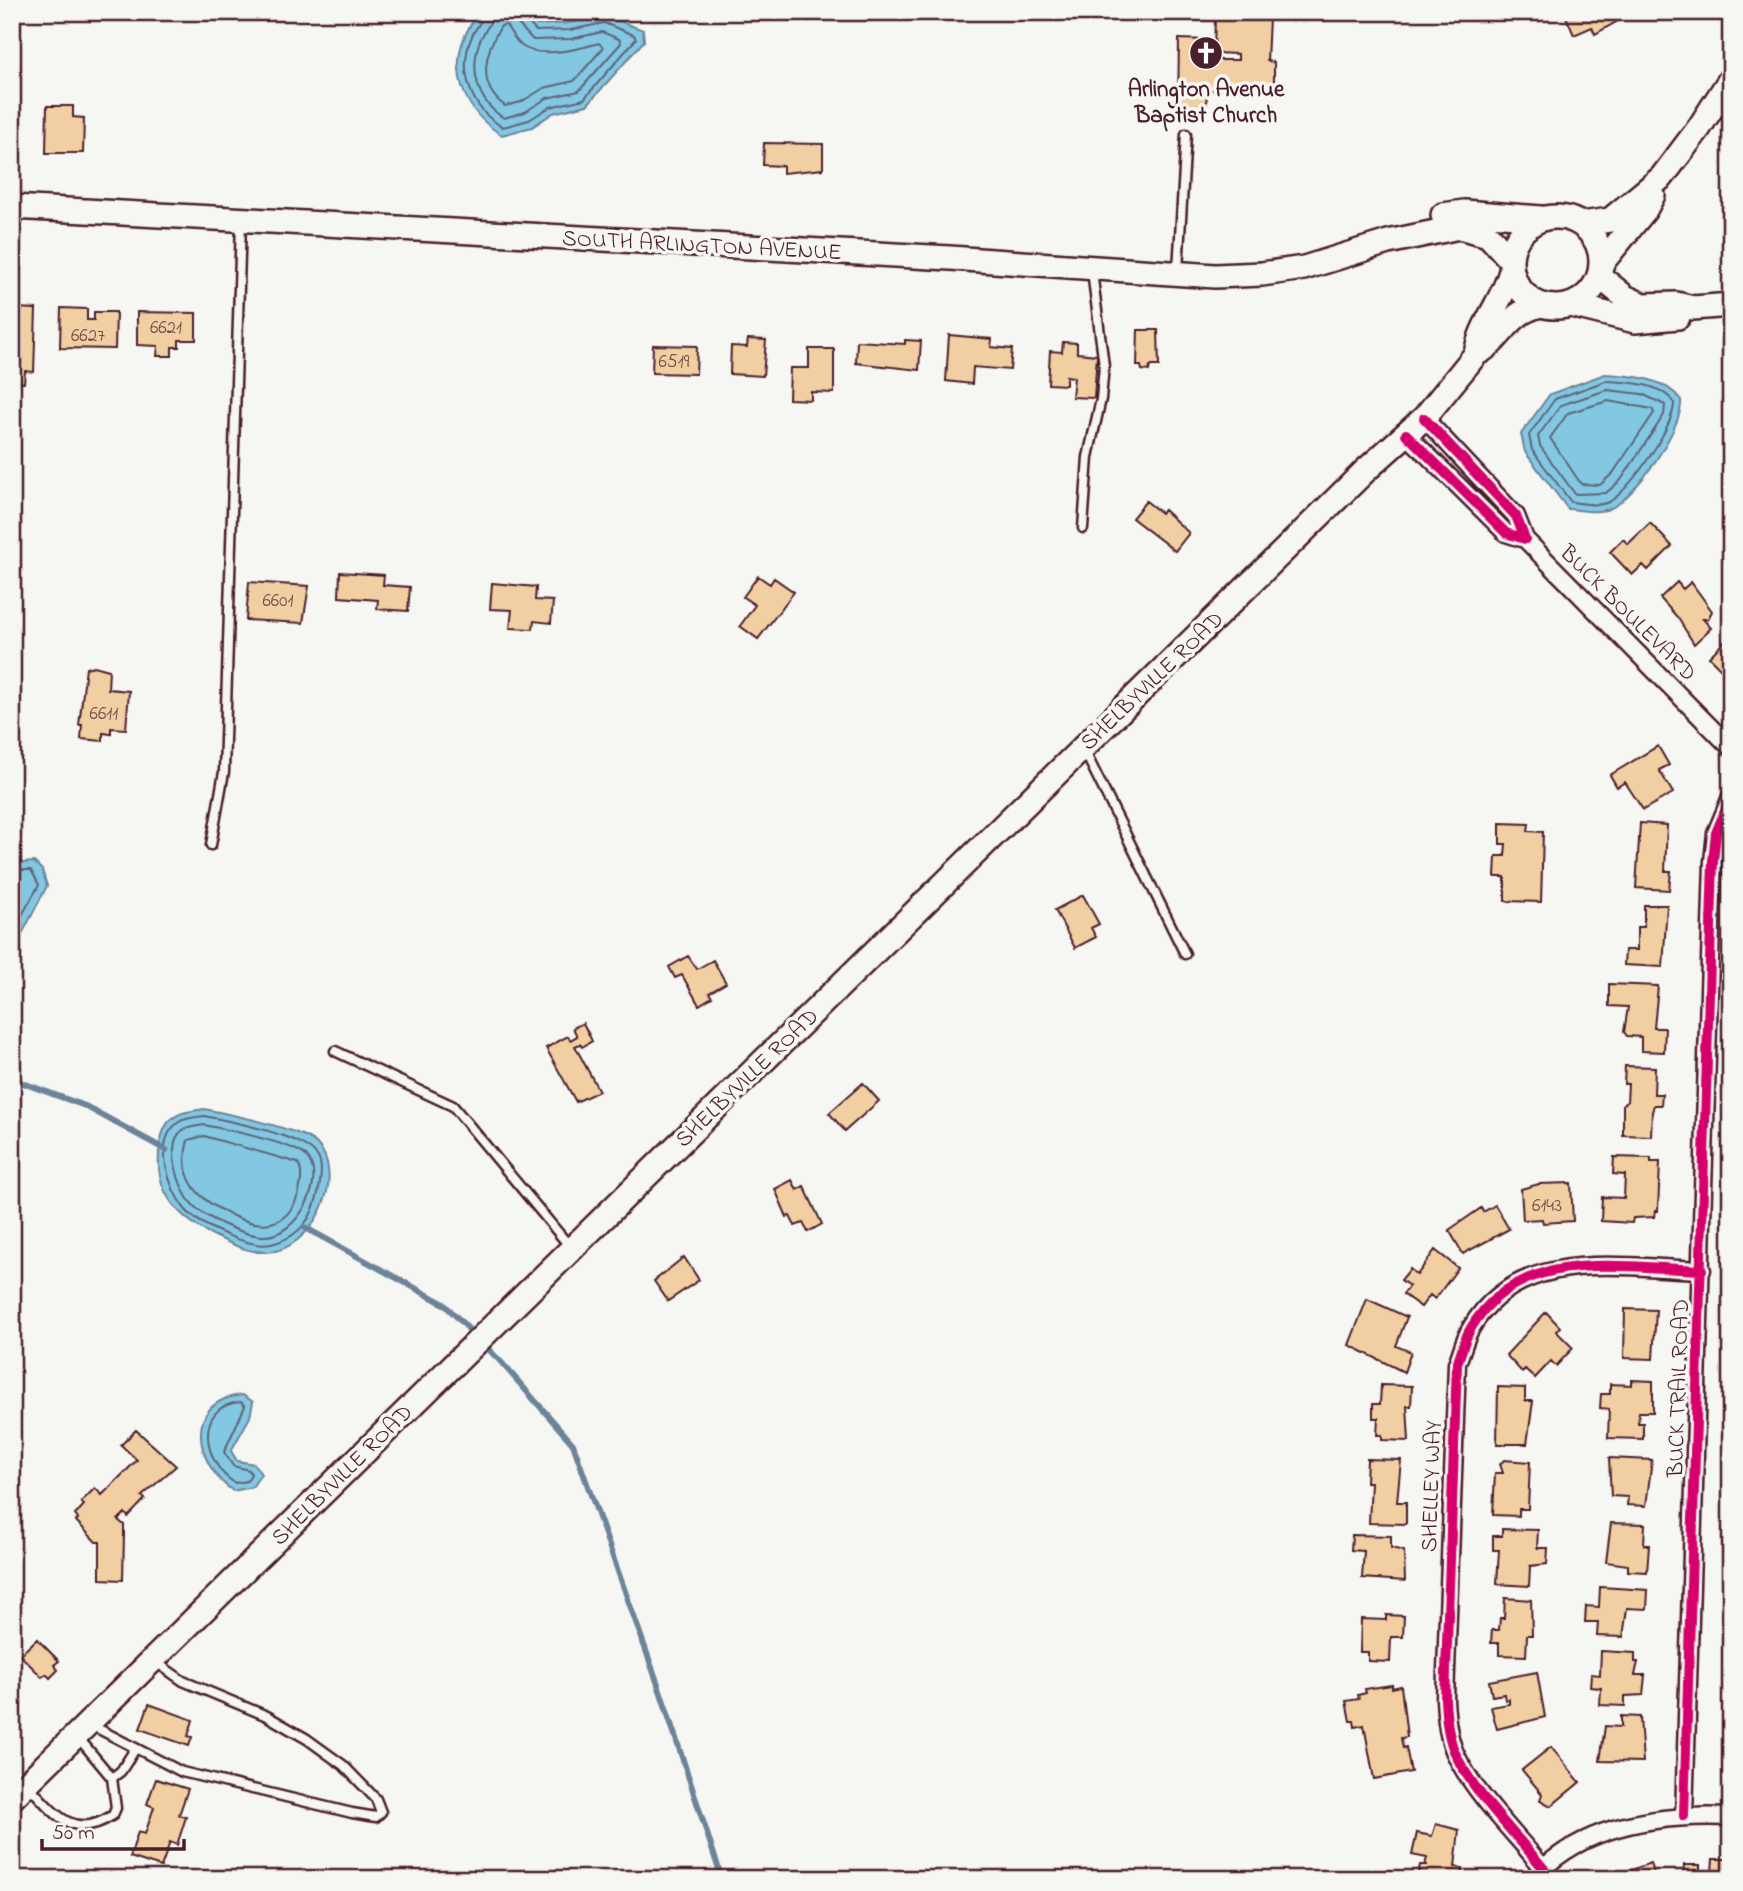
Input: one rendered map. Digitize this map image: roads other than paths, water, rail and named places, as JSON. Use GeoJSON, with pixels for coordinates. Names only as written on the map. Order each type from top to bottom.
{"type":"FeatureCollection","features":[{"type":"Feature","properties":{"kind":"main road"},"geometry":{"type":"LineString","coordinates":[[1571,305],[1586,296],[1600,270],[1645,211],[1662,177],[1699,128],[1731,78]]}},
{"type":"Feature","properties":{"kind":"main road"},"geometry":{"type":"LineString","coordinates":[[1476,354],[1479,336],[1507,288],[1518,236],[1541,218],[1559,216],[1581,223],[1610,220],[1662,177]]}},
{"type":"Feature","properties":{"kind":"main road","name":"SOUTH ARLINGTON AVENUE"},"geometry":{"type":"LineString","coordinates":[[12,207],[1178,273],[1262,274],[1339,259],[1388,242],[1417,238],[1451,228],[1468,228],[1488,235],[1511,265]]}},
{"type":"Feature","properties":{"kind":"main road","name":"SOUTH ARLINGTON AVENUE"},"geometry":{"type":"LineString","coordinates":[[1388,242],[1411,225],[1450,213],[1541,218]]}},
{"type":"Feature","properties":{"kind":"main road"},"geometry":{"type":"LineString","coordinates":[[1581,223],[1597,241],[1600,270],[1635,302],[1693,308],[1731,305]]}},
{"type":"Feature","properties":{"kind":"main road"},"geometry":{"type":"LineString","coordinates":[[1511,265],[1522,292],[1542,305]]}},
{"type":"Feature","properties":{"kind":"main road"},"geometry":{"type":"LineString","coordinates":[[1476,354],[1490,348],[1511,319],[1524,310],[1542,305],[1571,305],[1646,322],[1676,318],[1693,308]]}},
{"type":"Feature","properties":{"kind":"main road","name":"SHELBYVILLE ROAD"},"geometry":{"type":"LineString","coordinates":[[20,1791],[1366,470],[1424,418],[1476,354]]}},
{"type":"Feature","properties":{"kind":"street","name":"BUCK BOULEVARD"},"geometry":{"type":"LineString","coordinates":[[1424,418],[1516,516],[1525,539],[1731,748]]}},
{"type":"Feature","properties":{"kind":"street","name":"BUCK BOULEVARD"},"geometry":{"type":"LineString","coordinates":[[1406,434],[1506,533],[1525,539]]}},
{"type":"Feature","properties":{"kind":"street","name":"BUCK TRAIL ROAD"},"geometry":{"type":"LineString","coordinates":[[1684,1816],[1714,842],[1731,797]]}},
{"type":"Feature","properties":{"kind":"street","name":"SHELLEY WAY"},"geometry":{"type":"LineString","coordinates":[[1539,1874],[1462,1767],[1447,1725],[1445,1699],[1457,1363],[1471,1327],[1486,1306],[1509,1286],[1529,1276],[1571,1266],[1702,1270]]}},
{"type":"Feature","properties":{"kind":"street"},"geometry":{"type":"LineString","coordinates":[[1539,1874],[1568,1851],[1600,1835],[1648,1820],[1684,1816],[1731,1817]]}},
{"type":"Feature","properties":{"kind":"lane"},"geometry":{"type":"LineString","coordinates":[[1178,273],[1186,134]]}},
{"type":"Feature","properties":{"kind":"lane"},"geometry":{"type":"LineString","coordinates":[[211,845],[225,758],[241,219]]}},
{"type":"Feature","properties":{"kind":"lane"},"geometry":{"type":"LineString","coordinates":[[1083,528],[1088,457],[1101,399],[1104,366],[1091,268]]}},
{"type":"Feature","properties":{"kind":"lane"},"geometry":{"type":"LineString","coordinates":[[1083,747],[1185,954]]}},
{"type":"Feature","properties":{"kind":"lane"},"geometry":{"type":"LineString","coordinates":[[335,1051],[453,1107],[571,1248]]}},
{"type":"Feature","properties":{"kind":"lane"},"geometry":{"type":"LineString","coordinates":[[82,1730],[135,1749],[182,1772],[230,1786],[376,1817],[381,1812],[376,1799],[343,1765],[307,1739],[267,1716],[183,1681],[153,1660]]}},
{"type":"Feature","properties":{"kind":"lane"},"geometry":{"type":"LineString","coordinates":[[20,1791],[58,1817],[77,1826],[91,1825],[113,1815],[116,1808],[112,1777],[82,1730]]}},
{"type":"Feature","properties":{"kind":"lane"},"geometry":{"type":"LineString","coordinates":[[112,1777],[121,1771],[135,1749]]}},
{"type":"Feature","properties":{"kind":"water"},"geometry":{"type":"Polygon","coordinates":[[[480,12],[521,12],[534,18],[537,25],[569,23],[606,16],[643,30],[644,41],[587,105],[553,113],[532,127],[502,135],[474,110],[460,79],[462,45],[480,12]]]}},
{"type":"Feature","properties":{"kind":"water"},"geometry":{"type":"Polygon","coordinates":[[[1605,374],[1646,379],[1666,387],[1681,400],[1680,412],[1656,460],[1621,502],[1601,511],[1568,509],[1525,452],[1521,434],[1550,394],[1605,374]]]}},
{"type":"Feature","properties":{"kind":"water"},"geometry":{"type":"Polygon","coordinates":[[[34,862],[42,870],[47,886],[21,936],[12,941],[12,864],[34,862]]]}},
{"type":"Feature","properties":{"kind":"water"},"geometry":{"type":"Polygon","coordinates":[[[204,1109],[280,1127],[308,1137],[316,1143],[325,1157],[329,1174],[327,1192],[321,1210],[311,1226],[298,1239],[283,1248],[267,1252],[249,1250],[193,1224],[172,1204],[165,1192],[159,1162],[163,1132],[167,1124],[178,1115],[204,1109]]]}},
{"type":"Feature","properties":{"kind":"water"},"geometry":{"type":"Polygon","coordinates":[[[243,1395],[253,1402],[250,1417],[231,1451],[237,1461],[254,1464],[261,1474],[252,1487],[233,1491],[220,1480],[210,1466],[203,1451],[201,1435],[203,1421],[210,1408],[223,1399],[243,1395]]]}},
{"type":"Feature","properties":{"kind":"waterway"},"geometry":{"type":"LineString","coordinates":[[12,1079],[85,1106],[166,1150]]}},
{"type":"Feature","properties":{"kind":"waterway"},"geometry":{"type":"LineString","coordinates":[[304,1227],[444,1304],[501,1362],[573,1444],[661,1693],[722,1879]]}},
{"type":"Feature","properties":{"kind":"place","name":"Arlington Avenue Baptist Church"},"geometry":{"type":"Point","coordinates":[1206,53]}}]}
